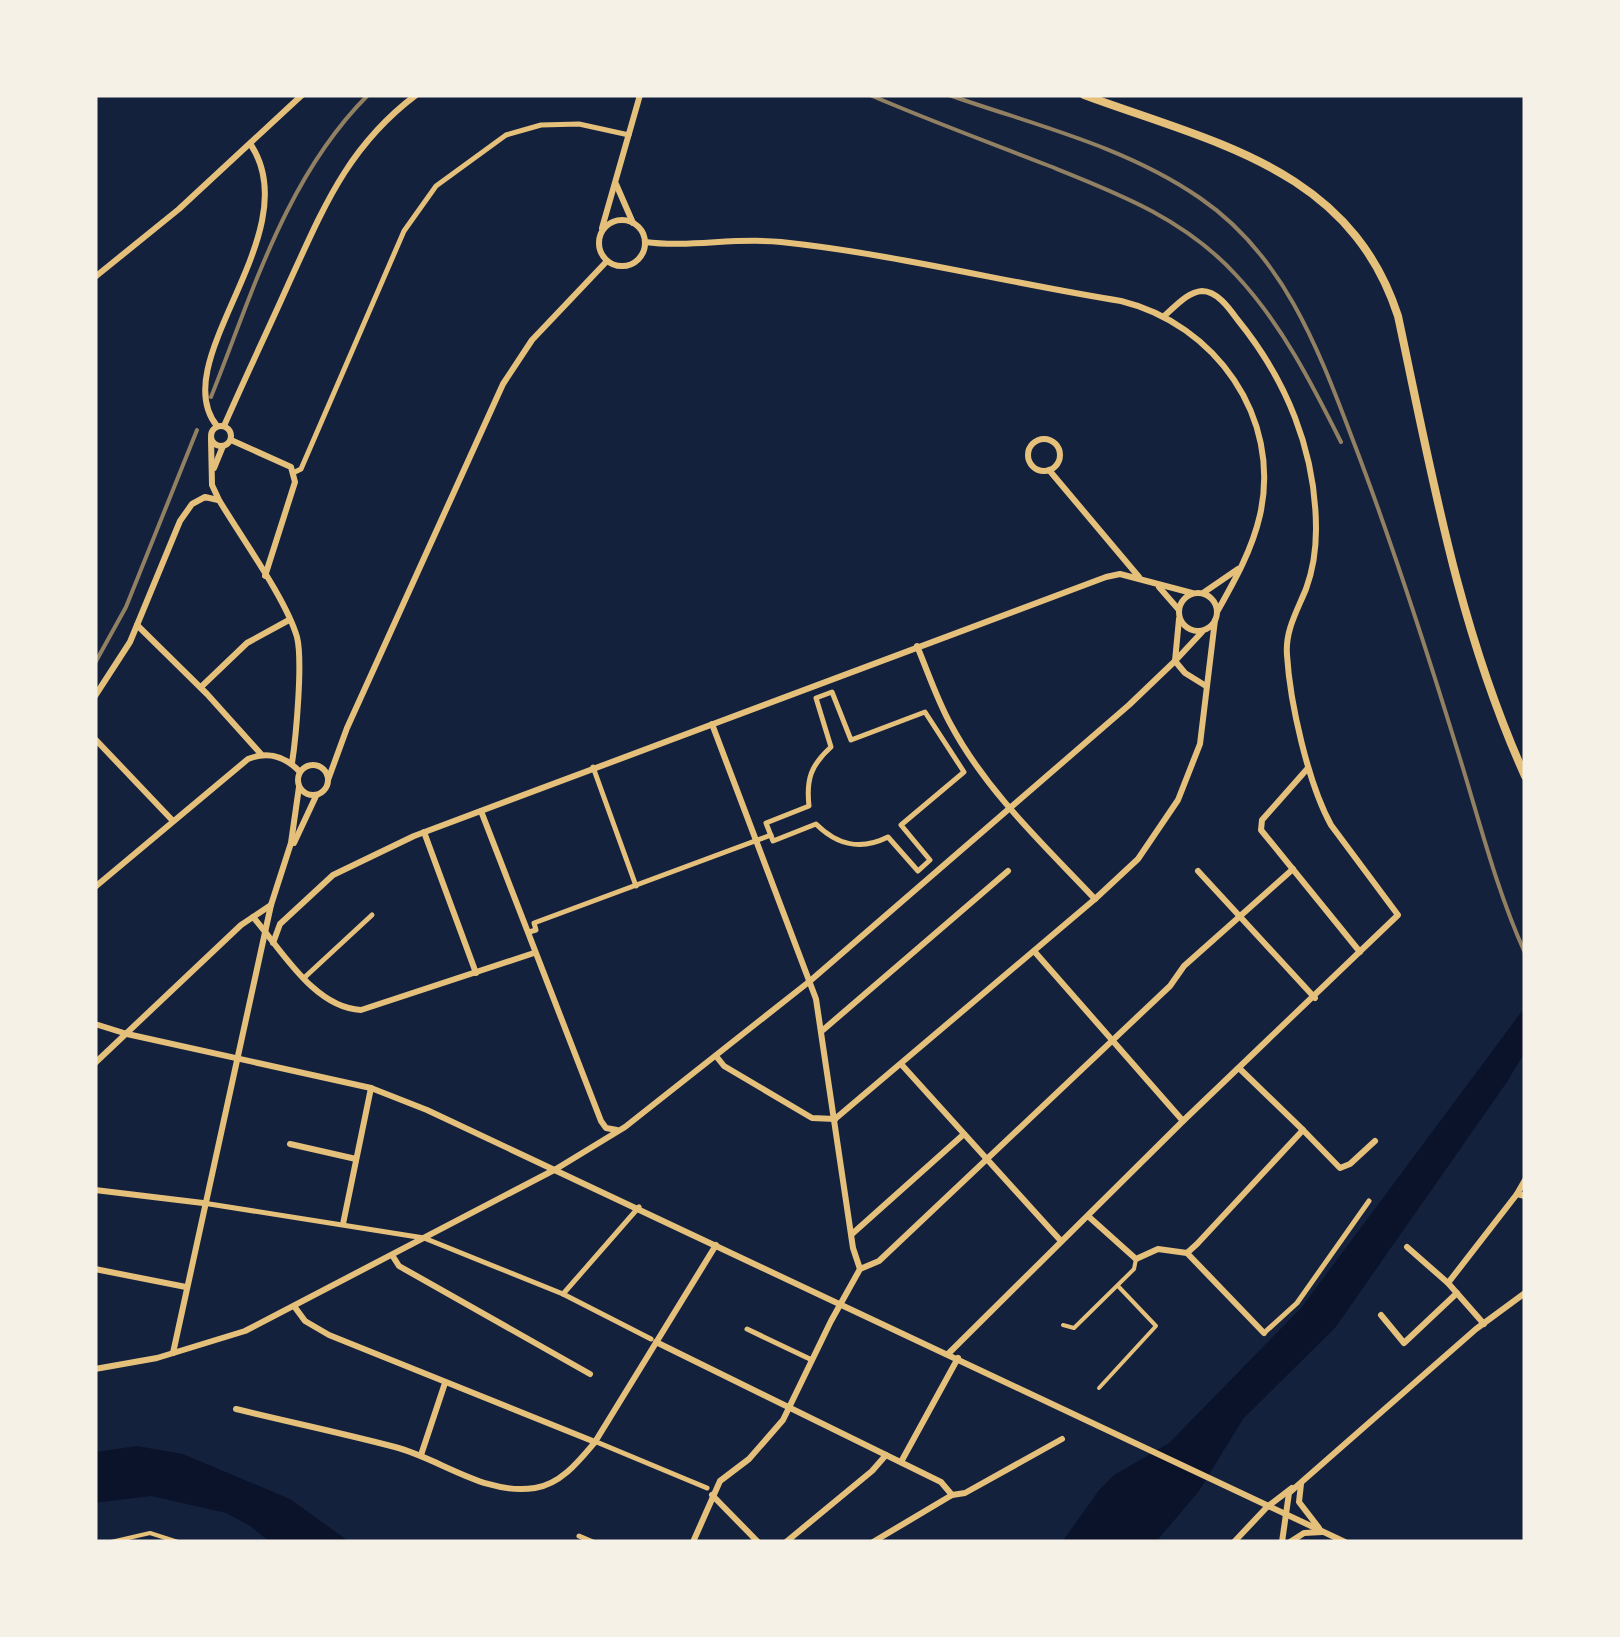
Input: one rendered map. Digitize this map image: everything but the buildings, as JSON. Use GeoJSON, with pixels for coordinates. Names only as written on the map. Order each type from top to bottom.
{"type":"FeatureCollection","features":[{"type":"Feature","properties":{"kind":"street"},"geometry":{"type":"LineString","coordinates":[[95,276],[179,209],[302,95]]}},
{"type":"Feature","properties":{"kind":"street"},"geometry":{"type":"LineString","coordinates":[[95,696],[120,662],[138,625],[180,521],[212,485],[212,430],[220,426],[333,186],[390,114],[416,95]]}},
{"type":"Feature","properties":{"kind":"street"},"geometry":{"type":"LineString","coordinates":[[616,183],[644,242],[642,254],[633,263],[621,266],[606,261],[600,249],[601,233],[640,95]]}},
{"type":"Feature","properties":{"kind":"street"},"geometry":{"type":"LineString","coordinates":[[1084,95],[1276,168],[1329,206],[1365,249],[1385,282],[1398,316],[1451,566],[1481,667],[1525,776]]}},
{"type":"Feature","properties":{"kind":"street"},"geometry":{"type":"LineString","coordinates":[[295,472],[301,468],[404,231],[436,186],[506,135],[540,125],[579,124],[629,135]]}},
{"type":"Feature","properties":{"kind":"street"},"geometry":{"type":"LineString","coordinates":[[213,470],[231,433],[208,411],[204,382],[253,254],[265,197],[264,168],[251,146]]}},
{"type":"Feature","properties":{"kind":"street"},"geometry":{"type":"LineString","coordinates":[[601,233],[614,221],[633,223]]}},
{"type":"Feature","properties":{"kind":"street"},"geometry":{"type":"LineString","coordinates":[[95,1369],[173,1353],[245,1331],[556,1169],[618,1131],[810,981],[1175,661],[1216,616],[1243,565],[1264,495],[1264,460],[1256,422],[1239,384],[1215,354],[1164,316],[1120,302],[804,245],[743,240],[677,247],[644,242]]}},
{"type":"Feature","properties":{"kind":"street"},"geometry":{"type":"LineString","coordinates":[[286,858],[317,794],[326,787],[335,754],[504,384],[532,340],[606,261]]}},
{"type":"Feature","properties":{"kind":"street"},"geometry":{"type":"LineString","coordinates":[[948,1354],[1398,915],[1331,824],[1301,740],[1287,655],[1289,630],[1310,576],[1316,512],[1304,442],[1288,398],[1267,358],[1219,299],[1208,292],[1195,293],[1164,316]]}},
{"type":"Feature","properties":{"kind":"street"},"geometry":{"type":"LineString","coordinates":[[211,439],[216,446],[223,446]]}},
{"type":"Feature","properties":{"kind":"street"},"geometry":{"type":"LineString","coordinates":[[230,440],[295,472],[296,482],[265,578]]}},
{"type":"Feature","properties":{"kind":"street"},"geometry":{"type":"LineString","coordinates":[[1049,470],[1058,464],[1060,454],[1052,441],[1032,444],[1029,458],[1036,469],[1049,470],[1140,578]]}},
{"type":"Feature","properties":{"kind":"street"},"geometry":{"type":"LineString","coordinates":[[212,485],[298,640],[292,763]]}},
{"type":"Feature","properties":{"kind":"street"},"geometry":{"type":"LineString","coordinates":[[205,496],[219,500]]}},
{"type":"Feature","properties":{"kind":"street"},"geometry":{"type":"LineString","coordinates":[[263,948],[273,943],[280,924],[300,902],[333,874],[424,832],[1106,577],[1120,574],[1192,594],[1203,593],[1243,565]]}},
{"type":"Feature","properties":{"kind":"street"},"geometry":{"type":"LineString","coordinates":[[1158,586],[1187,628],[1206,629]]}},
{"type":"Feature","properties":{"kind":"street"},"geometry":{"type":"LineString","coordinates":[[716,1056],[724,1066],[812,1118],[834,1119],[1095,900],[1138,859],[1178,800],[1200,744],[1216,616],[1213,600],[1203,593]]}},
{"type":"Feature","properties":{"kind":"street"},"geometry":{"type":"LineString","coordinates":[[1192,594],[1183,600],[1179,614],[1175,661],[1185,673],[1206,686]]}},
{"type":"Feature","properties":{"kind":"street"},"geometry":{"type":"LineString","coordinates":[[201,687],[247,644],[290,620]]}},
{"type":"Feature","properties":{"kind":"street"},"geometry":{"type":"LineString","coordinates":[[138,625],[261,754]]}},
{"type":"Feature","properties":{"kind":"street"},"geometry":{"type":"LineString","coordinates":[[918,646],[950,723],[976,766],[1095,900]]}},
{"type":"Feature","properties":{"kind":"street"},"geometry":{"type":"LineString","coordinates":[[832,692],[851,740],[925,712],[964,772],[902,825],[930,860],[918,871],[888,837],[858,846],[829,836],[816,824],[773,841],[771,836],[766,823],[810,806],[808,775],[817,759],[831,747],[816,698],[832,692]]}},
{"type":"Feature","properties":{"kind":"street"},"geometry":{"type":"LineString","coordinates":[[712,724],[810,981],[822,1030],[851,1235],[860,1270]]}},
{"type":"Feature","properties":{"kind":"street"},"geometry":{"type":"LineString","coordinates":[[95,739],[172,821]]}},
{"type":"Feature","properties":{"kind":"street"},"geometry":{"type":"LineString","coordinates":[[95,886],[248,759],[261,754],[281,757],[300,772],[295,822],[271,905],[173,1353]]}},
{"type":"Feature","properties":{"kind":"street"},"geometry":{"type":"LineString","coordinates":[[300,772],[335,754]]}},
{"type":"Feature","properties":{"kind":"street"},"geometry":{"type":"LineString","coordinates":[[312,765],[323,769],[328,780]]}},
{"type":"Feature","properties":{"kind":"street"},"geometry":{"type":"LineString","coordinates":[[593,766],[636,886]]}},
{"type":"Feature","properties":{"kind":"street"},"geometry":{"type":"LineString","coordinates":[[1309,767],[1262,820],[1261,830],[1360,952]]}},
{"type":"Feature","properties":{"kind":"street"},"geometry":{"type":"LineString","coordinates":[[299,787],[305,794],[317,794]]}},
{"type":"Feature","properties":{"kind":"street"},"geometry":{"type":"LineString","coordinates":[[481,811],[601,1122],[618,1131]]}},
{"type":"Feature","properties":{"kind":"street"},"geometry":{"type":"LineString","coordinates":[[424,832],[476,973]]}},
{"type":"Feature","properties":{"kind":"street"},"geometry":{"type":"LineString","coordinates":[[526,933],[536,930],[534,924],[771,836]]}},
{"type":"Feature","properties":{"kind":"street"},"geometry":{"type":"LineString","coordinates":[[693,1542],[710,1491],[767,1440],[791,1406],[840,1302],[860,1270],[879,1261],[1170,986],[1184,966],[1293,870]]}},
{"type":"Feature","properties":{"kind":"street"},"geometry":{"type":"LineString","coordinates":[[822,1030],[1008,871]]}},
{"type":"Feature","properties":{"kind":"street"},"geometry":{"type":"LineString","coordinates":[[1198,872],[1314,998]]}},
{"type":"Feature","properties":{"kind":"street"},"geometry":{"type":"LineString","coordinates":[[95,1063],[252,917],[271,905]]}},
{"type":"Feature","properties":{"kind":"street"},"geometry":{"type":"LineString","coordinates":[[305,978],[372,915]]}},
{"type":"Feature","properties":{"kind":"street"},"geometry":{"type":"LineString","coordinates":[[252,917],[305,978],[327,999],[347,1009],[361,1010],[534,953]]}},
{"type":"Feature","properties":{"kind":"street"},"geometry":{"type":"LineString","coordinates":[[268,921],[280,924]]}},
{"type":"Feature","properties":{"kind":"street"},"geometry":{"type":"LineString","coordinates":[[1034,951],[1183,1121]]}},
{"type":"Feature","properties":{"kind":"street"},"geometry":{"type":"LineString","coordinates":[[95,1024],[371,1088],[427,1110],[1344,1542]]}},
{"type":"Feature","properties":{"kind":"street"},"geometry":{"type":"LineString","coordinates":[[901,1064],[1061,1241]]}},
{"type":"Feature","properties":{"kind":"street"},"geometry":{"type":"LineString","coordinates":[[1240,1070],[1340,1168],[1375,1141]]}},
{"type":"Feature","properties":{"kind":"street"},"geometry":{"type":"LineString","coordinates":[[343,1224],[371,1088]]}},
{"type":"Feature","properties":{"kind":"street"},"geometry":{"type":"LineString","coordinates":[[1187,1253],[1304,1130]]}},
{"type":"Feature","properties":{"kind":"street"},"geometry":{"type":"LineString","coordinates":[[851,1235],[964,1134]]}},
{"type":"Feature","properties":{"kind":"street"},"geometry":{"type":"LineString","coordinates":[[290,1144],[356,1158]]}},
{"type":"Feature","properties":{"kind":"street"},"geometry":{"type":"LineString","coordinates":[[1448,1283],[1521,1195],[1525,1180]]}},
{"type":"Feature","properties":{"kind":"street"},"geometry":{"type":"LineString","coordinates":[[95,1190],[424,1238],[562,1294],[941,1482],[952,1496]]}},
{"type":"Feature","properties":{"kind":"street"},"geometry":{"type":"LineString","coordinates":[[1088,1216],[1136,1259],[1158,1249],[1187,1253],[1264,1333],[1297,1303],[1369,1201]]}},
{"type":"Feature","properties":{"kind":"street"},"geometry":{"type":"LineString","coordinates":[[562,1294],[639,1208]]}},
{"type":"Feature","properties":{"kind":"street"},"geometry":{"type":"LineString","coordinates":[[236,1408],[421,1455],[503,1488],[535,1488],[564,1475],[597,1442],[653,1340],[716,1245]]}},
{"type":"Feature","properties":{"kind":"street"},"geometry":{"type":"LineString","coordinates":[[1407,1246],[1448,1283],[1484,1324]]}},
{"type":"Feature","properties":{"kind":"street"},"geometry":{"type":"LineString","coordinates":[[392,1255],[399,1266],[590,1374]]}},
{"type":"Feature","properties":{"kind":"street"},"geometry":{"type":"LineString","coordinates":[[95,1270],[186,1287]]}},
{"type":"Feature","properties":{"kind":"street"},"geometry":{"type":"LineString","coordinates":[[1381,1315],[1404,1343],[1456,1293]]}},
{"type":"Feature","properties":{"kind":"street"},"geometry":{"type":"LineString","coordinates":[[1282,1542],[1289,1494],[1525,1293]]}},
{"type":"Feature","properties":{"kind":"street"},"geometry":{"type":"LineString","coordinates":[[294,1306],[312,1328],[710,1491],[758,1542]]}},
{"type":"Feature","properties":{"kind":"street"},"geometry":{"type":"LineString","coordinates":[[747,1329],[813,1360]]}},
{"type":"Feature","properties":{"kind":"street"},"geometry":{"type":"LineString","coordinates":[[901,1462],[958,1358]]}},
{"type":"Feature","properties":{"kind":"street"},"geometry":{"type":"LineString","coordinates":[[421,1455],[446,1382]]}},
{"type":"Feature","properties":{"kind":"street"},"geometry":{"type":"LineString","coordinates":[[872,1542],[1062,1439]]}},
{"type":"Feature","properties":{"kind":"street"},"geometry":{"type":"LineString","coordinates":[[786,1542],[886,1455]]}},
{"type":"Feature","properties":{"kind":"street"},"geometry":{"type":"LineString","coordinates":[[1234,1542],[1267,1506],[1301,1482]]}},
{"type":"Feature","properties":{"kind":"street"},"geometry":{"type":"LineString","coordinates":[[1301,1482],[1298,1496],[1302,1508],[1323,1532]]}},
{"type":"Feature","properties":{"kind":"street"},"geometry":{"type":"LineString","coordinates":[[1290,1542],[1304,1533],[1323,1532]]}},
{"type":"Feature","properties":{"kind":"street"},"geometry":{"type":"LineString","coordinates":[[579,1536],[593,1542]]}},
{"type":"Feature","properties":{"kind":"lane"},"geometry":{"type":"LineString","coordinates":[[1062,1325],[1074,1328],[1134,1269],[1136,1259]]}},
{"type":"Feature","properties":{"kind":"lane"},"geometry":{"type":"LineString","coordinates":[[1099,1388],[1156,1326],[1118,1286]]}},
{"type":"Feature","properties":{"kind":"lane"},"geometry":{"type":"LineString","coordinates":[[111,1542],[150,1533],[178,1542]]}},
{"type":"Feature","properties":{"kind":"water"},"geometry":{"type":"Polygon","coordinates":[[[1525,1007],[1525,1052],[1507,1082],[1335,1328],[1243,1419],[1199,1491],[1156,1542],[1062,1542],[1114,1475],[1169,1443],[1301,1308],[1525,1007]]]}},
{"type":"Feature","properties":{"kind":"water"},"geometry":{"type":"Polygon","coordinates":[[[137,1446],[183,1454],[290,1499],[350,1542],[270,1542],[226,1513],[151,1496],[95,1503],[95,1452],[137,1446]]]}},
{"type":"Feature","properties":{"kind":"railway"},"geometry":{"type":"LineString","coordinates":[[211,397],[274,237],[293,199],[339,127],[368,95]]}},
{"type":"Feature","properties":{"kind":"railway"},"geometry":{"type":"LineString","coordinates":[[870,95],[1099,186],[1148,209],[1194,238],[1236,275],[1267,313],[1307,376],[1341,442]]}},
{"type":"Feature","properties":{"kind":"railway"},"geometry":{"type":"LineString","coordinates":[[949,95],[1110,150],[1171,180],[1230,221],[1277,277],[1312,340],[1368,481],[1497,879],[1525,953]]}},
{"type":"Feature","properties":{"kind":"railway"},"geometry":{"type":"LineString","coordinates":[[95,663],[126,607],[197,430]]}}]}
